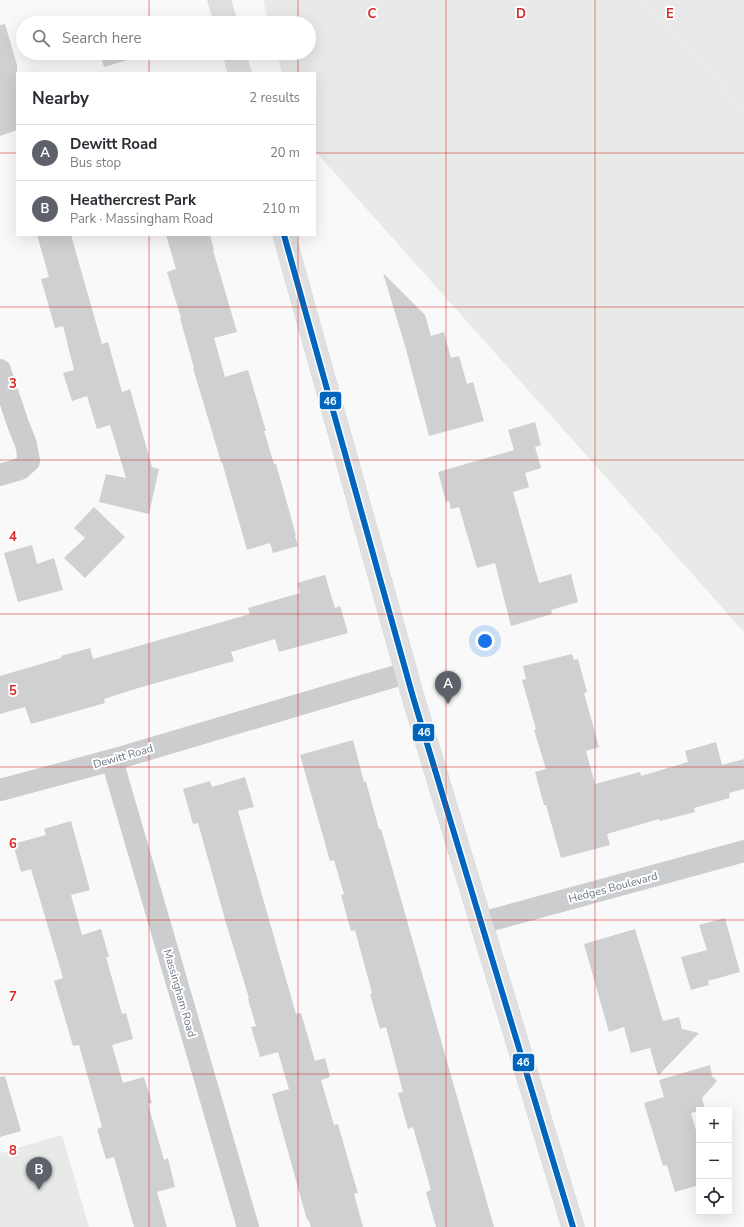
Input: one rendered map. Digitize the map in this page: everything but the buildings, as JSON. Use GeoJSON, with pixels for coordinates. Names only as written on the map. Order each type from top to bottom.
{"type":"FeatureCollection","features":[{"type":"Feature","properties":{"kind":"main road"},"geometry":{"type":"LineString","coordinates":[[219,0],[224,16]]}},
{"type":"Feature","properties":{"kind":"main road"},"geometry":{"type":"LineString","coordinates":[[236,60],[240,72]]}},
{"type":"Feature","properties":{"kind":"main road"},"geometry":{"type":"LineString","coordinates":[[284,236],[406,673],[573,1227]]}},
{"type":"Feature","properties":{"kind":"street"},"geometry":{"type":"LineString","coordinates":[[0,370],[26,444],[29,461],[20,469],[0,475]]}},
{"type":"Feature","properties":{"kind":"street","name":"Dewitt Road"},"geometry":{"type":"LineString","coordinates":[[0,790],[112,760],[406,673]]}},
{"type":"Feature","properties":{"kind":"street","name":"Massingham Road"},"geometry":{"type":"LineString","coordinates":[[112,760],[248,1227]]}},
{"type":"Feature","properties":{"kind":"street","name":"Hedges Boulevard"},"geometry":{"type":"LineString","coordinates":[[481,923],[744,851]]}},
{"type":"Feature","properties":{"kind":"shaded area"},"geometry":{"type":"Polygon","coordinates":[[[263,0],[644,0],[744,110],[744,632],[316,152],[316,72],[282,72],[279,60],[316,60],[316,16],[267,16],[263,0]]]}},
{"type":"Feature","properties":{"kind":"shaded area"},"geometry":{"type":"Polygon","coordinates":[[[644,0],[744,0],[744,110],[644,0]]]}},
{"type":"Feature","properties":{"kind":"shaded area"},"geometry":{"type":"Polygon","coordinates":[[[62,1135],[89,1227],[0,1227],[0,1153],[62,1135]]]}},
{"type":"Feature","properties":{"kind":"transit line","name":"46"},"geometry":{"type":"LineString","coordinates":[[284,236],[413,697],[573,1227]]}},
{"type":"Feature","properties":{"kind":"place","name":"Dewitt Road"},"geometry":{"type":"Point","coordinates":[448,704]}},
{"type":"Feature","properties":{"kind":"place","name":"Heathercrest Park"},"geometry":{"type":"Point","coordinates":[39,1190]}}]}
